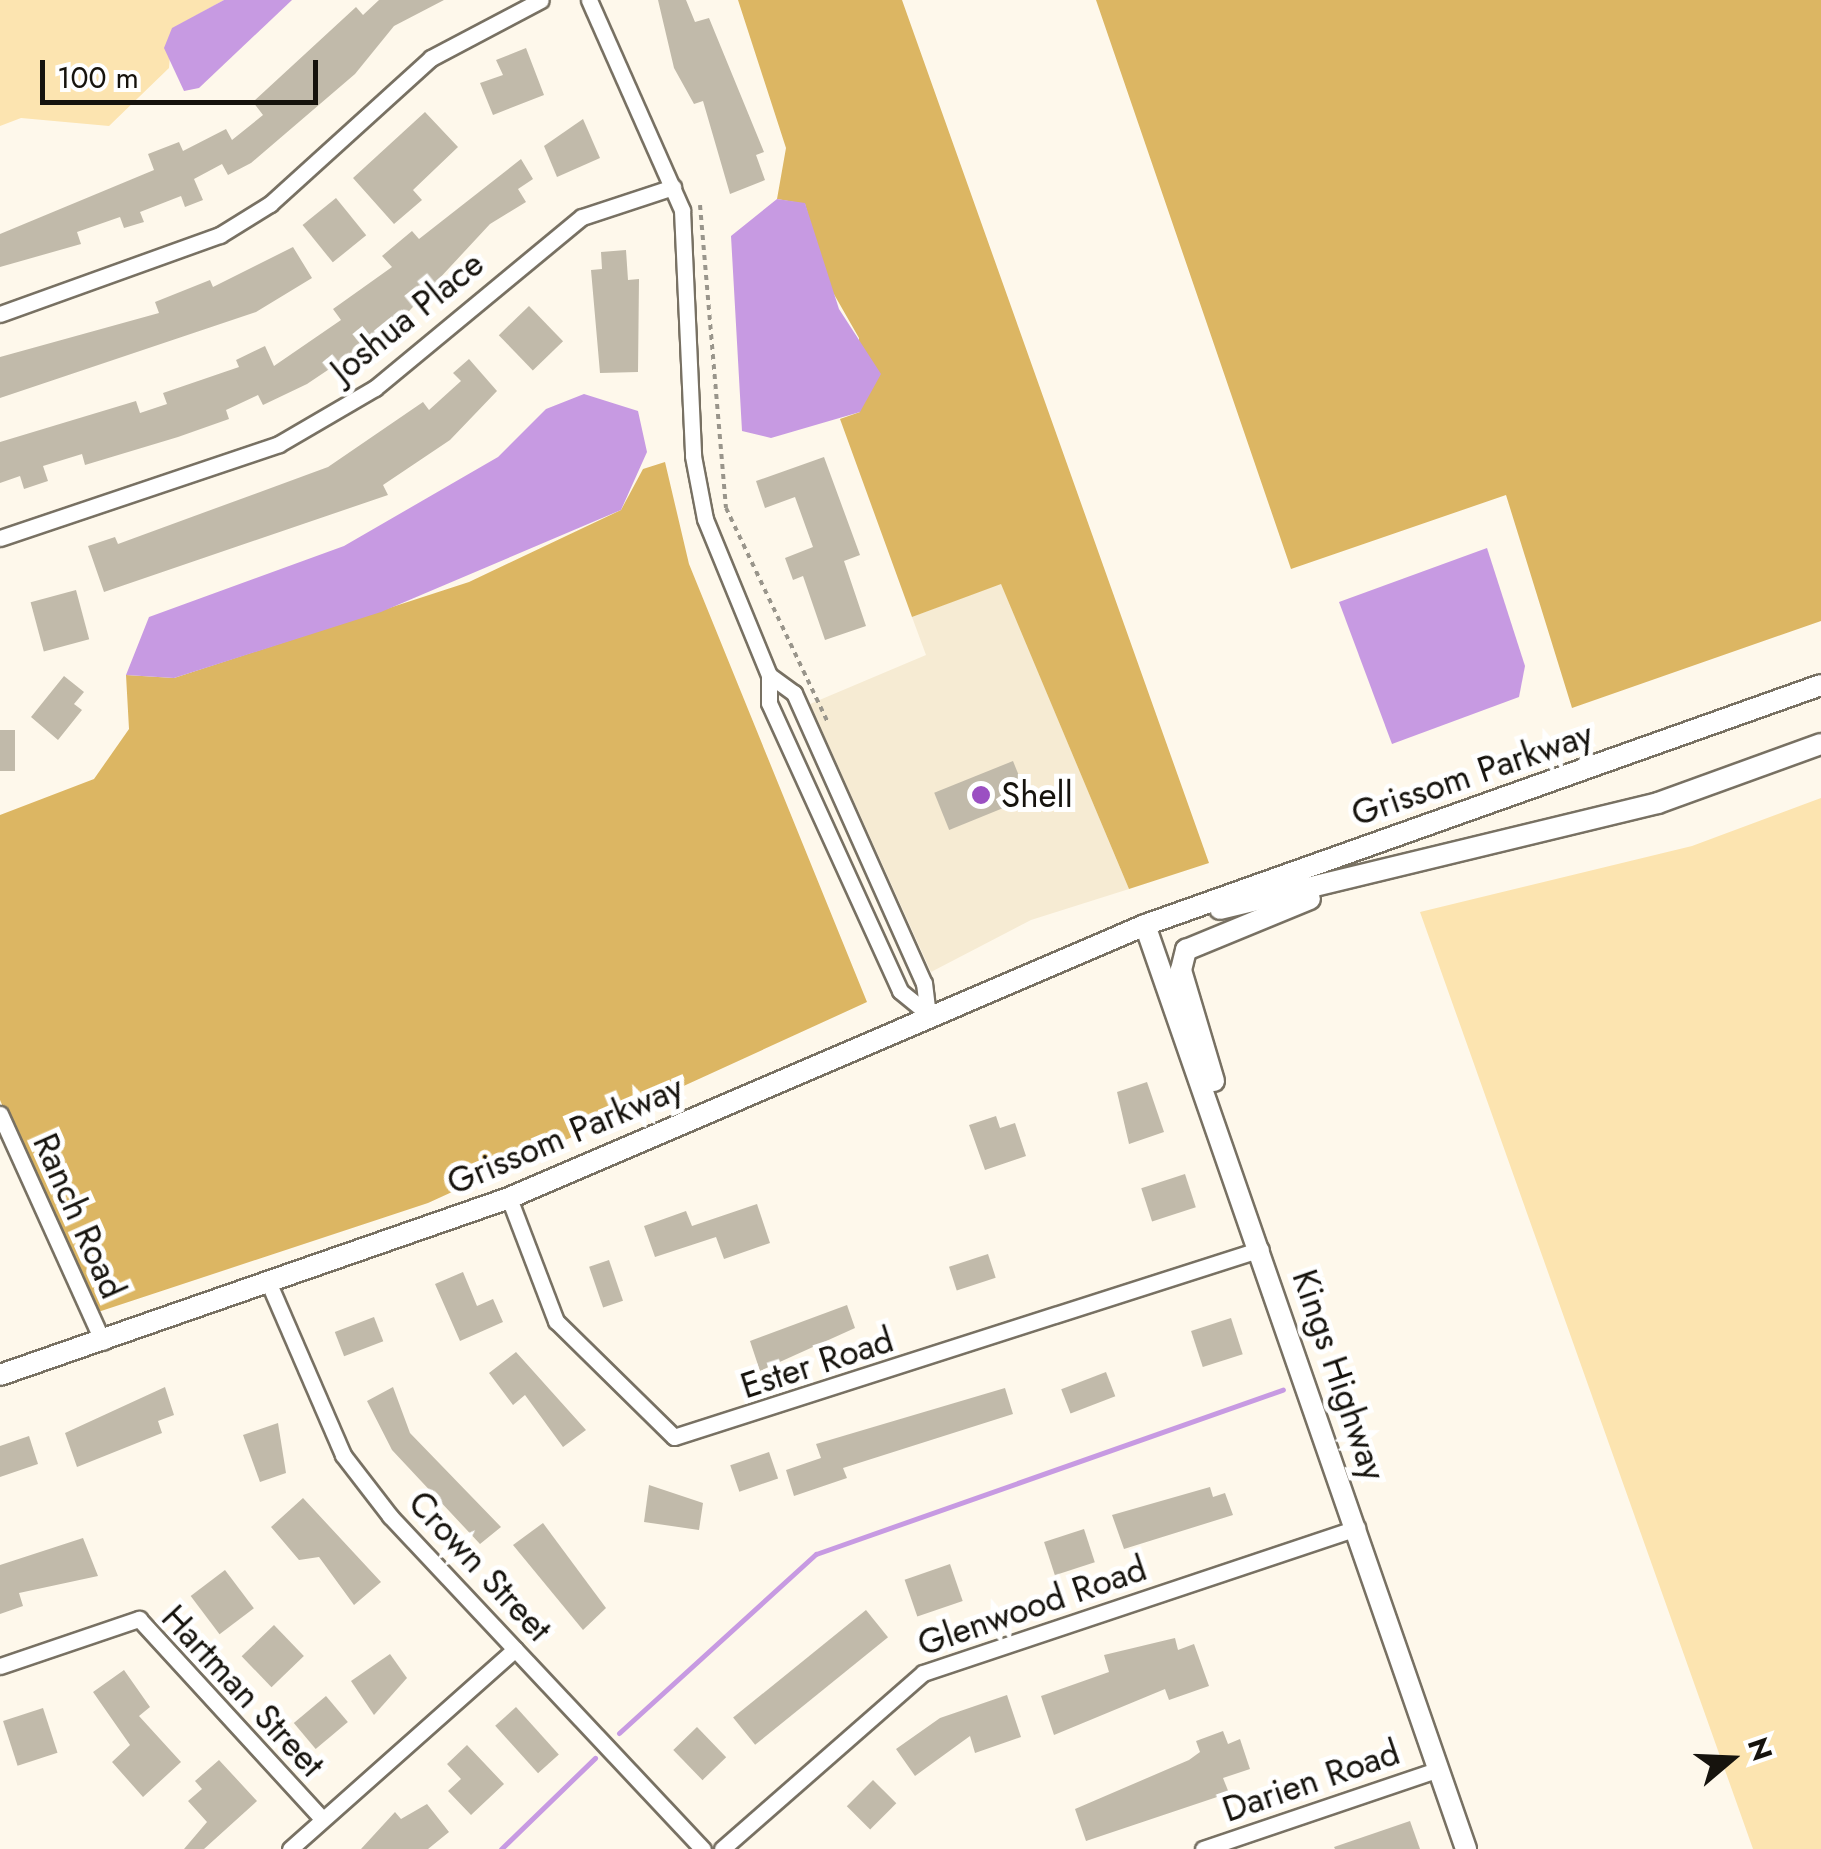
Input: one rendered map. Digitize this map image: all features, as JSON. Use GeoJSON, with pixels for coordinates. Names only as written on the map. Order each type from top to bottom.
{"type":"FeatureCollection","features":[{"type":"Feature","properties":{"kind":"main road","name":"Grissom Parkway"},"geometry":{"type":"LineString","coordinates":[[0,1375],[270,1286],[510,1198],[928,1014],[1145,925],[1821,685]]}},
{"type":"Feature","properties":{"kind":"main road","name":"Grissom Parkway"},"geometry":{"type":"LineString","coordinates":[[1145,925],[1348,880],[1658,803],[1821,744]]}},
{"type":"Feature","properties":{"kind":"main road"},"geometry":{"type":"LineString","coordinates":[[1213,1115],[1214,1080],[1181,970],[1186,950],[1348,880]]}},
{"type":"Feature","properties":{"kind":"main road","name":"Kings Highway"},"geometry":{"type":"LineString","coordinates":[[1145,925],[1261,1249],[1466,1849]]}},
{"type":"Feature","properties":{"kind":"street"},"geometry":{"type":"LineString","coordinates":[[0,314],[220,235],[270,204],[430,58],[541,0]]}},
{"type":"Feature","properties":{"kind":"street"},"geometry":{"type":"LineString","coordinates":[[588,0],[673,187],[686,237],[702,503],[769,675],[769,703],[900,992],[928,1014]]}},
{"type":"Feature","properties":{"kind":"street","name":"Joshua Place"},"geometry":{"type":"LineString","coordinates":[[0,538],[279,444],[375,388],[567,227],[673,187]]}},
{"type":"Feature","properties":{"kind":"street"},"geometry":{"type":"LineString","coordinates":[[769,675],[794,693],[924,983],[928,1014]]}},
{"type":"Feature","properties":{"kind":"street","name":"Ranch Road"},"geometry":{"type":"LineString","coordinates":[[0,1114],[103,1342]]}},
{"type":"Feature","properties":{"kind":"street","name":"Ester Road"},"geometry":{"type":"LineString","coordinates":[[510,1198],[556,1321],[674,1437],[1261,1249]]}},
{"type":"Feature","properties":{"kind":"street","name":"Crown Street"},"geometry":{"type":"LineString","coordinates":[[270,1286],[344,1455],[516,1649],[703,1849]]}},
{"type":"Feature","properties":{"kind":"street","name":"Glenwood Road"},"geometry":{"type":"LineString","coordinates":[[722,1849],[923,1673],[1357,1528]]}},
{"type":"Feature","properties":{"kind":"street","name":"Hartman Street"},"geometry":{"type":"LineString","coordinates":[[0,1666],[139,1619],[322,1819]]}},
{"type":"Feature","properties":{"kind":"street"},"geometry":{"type":"LineString","coordinates":[[290,1849],[516,1649]]}},
{"type":"Feature","properties":{"kind":"street","name":"Darien Road"},"geometry":{"type":"LineString","coordinates":[[1202,1849],[1439,1770]]}},
{"type":"Feature","properties":{"kind":"path"},"geometry":{"type":"LineString","coordinates":[[700,204],[726,508],[834,740]]}},
{"type":"Feature","properties":{"kind":"shaded area"},"geometry":{"type":"Polygon","coordinates":[[[0,0],[224,0],[172,29],[169,68],[109,126],[21,118],[0,126],[0,0]]]}},
{"type":"Feature","properties":{"kind":"shaded area"},"geometry":{"type":"Polygon","coordinates":[[[224,0],[292,0],[199,88],[184,91],[164,48],[172,28],[224,0]]]}},
{"type":"Feature","properties":{"kind":"shaded area"},"geometry":{"type":"Polygon","coordinates":[[[738,0],[902,0],[1209,863],[1129,889],[1001,584],[912,617],[840,419],[860,412],[859,338],[827,282],[805,204],[777,199],[786,148],[738,0]]]}},
{"type":"Feature","properties":{"kind":"shaded area"},"geometry":{"type":"Polygon","coordinates":[[[1096,0],[1821,0],[1821,621],[1572,708],[1506,495],[1291,569],[1096,0]]]}},
{"type":"Feature","properties":{"kind":"shaded area"},"geometry":{"type":"Polygon","coordinates":[[[777,199],[805,203],[839,309],[881,374],[860,412],[771,438],[742,431],[731,236],[777,199]]]}},
{"type":"Feature","properties":{"kind":"shaded area"},"geometry":{"type":"Polygon","coordinates":[[[584,394],[638,411],[647,452],[621,510],[381,612],[174,678],[126,675],[149,617],[344,546],[498,457],[546,409],[584,394]]]}},
{"type":"Feature","properties":{"kind":"shaded area"},"geometry":{"type":"Polygon","coordinates":[[[665,462],[689,564],[867,1002],[428,1203],[92,1314],[0,1100],[0,815],[94,779],[129,729],[126,675],[174,678],[469,582],[621,510],[643,469],[665,462]]]}},
{"type":"Feature","properties":{"kind":"shaded area"},"geometry":{"type":"Polygon","coordinates":[[[1487,548],[1525,666],[1519,697],[1392,744],[1339,602],[1487,548]]]}},
{"type":"Feature","properties":{"kind":"shaded area"},"geometry":{"type":"Polygon","coordinates":[[[1001,583],[1129,889],[1031,920],[931,972],[810,704],[926,655],[912,617],[1001,583]]]}},
{"type":"Feature","properties":{"kind":"shaded area"},"geometry":{"type":"Polygon","coordinates":[[[1821,798],[1821,1849],[1753,1849],[1420,912],[1692,846],[1821,798]]]}},
{"type":"Feature","properties":{"kind":"building"},"geometry":{"type":"Polygon","coordinates":[[[379,0],[444,0],[394,26],[355,74],[251,163],[228,175],[222,164],[194,179],[203,200],[185,207],[181,196],[140,212],[144,222],[124,228],[120,217],[77,232],[81,244],[0,267],[0,234],[154,170],[148,154],[179,142],[183,151],[226,129],[232,140],[263,115],[253,102],[356,7],[363,15],[379,0]]]}},
{"type":"Feature","properties":{"kind":"building"},"geometry":{"type":"Polygon","coordinates":[[[658,0],[686,0],[695,22],[709,18],[764,152],[756,155],[765,180],[730,194],[703,101],[694,104],[674,68],[658,0]]]}},
{"type":"Feature","properties":{"kind":"building"},"geometry":{"type":"Polygon","coordinates":[[[526,48],[544,95],[493,115],[480,83],[503,75],[496,60],[526,48]]]}},
{"type":"Feature","properties":{"kind":"building"},"geometry":{"type":"Polygon","coordinates":[[[425,112],[458,147],[413,190],[422,200],[394,224],[353,178],[425,112]]]}},
{"type":"Feature","properties":{"kind":"building"},"geometry":{"type":"Polygon","coordinates":[[[583,119],[600,158],[557,177],[544,146],[583,119]]]}},
{"type":"Feature","properties":{"kind":"building"},"geometry":{"type":"Polygon","coordinates":[[[521,159],[533,179],[518,189],[526,202],[490,224],[398,323],[307,384],[263,405],[258,395],[226,410],[229,419],[178,437],[85,465],[82,454],[43,466],[48,481],[24,489],[20,476],[0,483],[0,442],[136,401],[140,413],[167,404],[163,393],[239,367],[236,360],[265,346],[274,366],[341,320],[333,309],[392,267],[382,256],[412,231],[419,239],[521,159]]]}},
{"type":"Feature","properties":{"kind":"building"},"geometry":{"type":"Polygon","coordinates":[[[336,198],[366,235],[333,262],[303,225],[336,198]]]}},
{"type":"Feature","properties":{"kind":"building"},"geometry":{"type":"Polygon","coordinates":[[[293,247],[312,278],[256,312],[0,398],[0,357],[159,313],[155,302],[210,280],[213,287],[293,247]]]}},
{"type":"Feature","properties":{"kind":"building"},"geometry":{"type":"Polygon","coordinates":[[[626,250],[628,280],[639,279],[638,372],[600,373],[591,270],[602,269],[601,252],[626,250]]]}},
{"type":"Feature","properties":{"kind":"building"},"geometry":{"type":"Polygon","coordinates":[[[529,306],[563,341],[533,370],[499,335],[529,306]]]}},
{"type":"Feature","properties":{"kind":"building"},"geometry":{"type":"Polygon","coordinates":[[[469,359],[497,391],[450,440],[383,485],[388,495],[104,592],[88,546],[115,537],[118,544],[328,467],[423,402],[429,410],[461,381],[453,373],[469,359]]]}},
{"type":"Feature","properties":{"kind":"building"},"geometry":{"type":"Polygon","coordinates":[[[824,457],[860,555],[844,561],[866,626],[825,640],[803,576],[793,580],[785,558],[813,547],[795,497],[765,508],[756,481],[824,457]]]}},
{"type":"Feature","properties":{"kind":"building"},"geometry":{"type":"Polygon","coordinates":[[[76,590],[89,639],[44,651],[31,602],[76,590]]]}},
{"type":"Feature","properties":{"kind":"building"},"geometry":{"type":"Polygon","coordinates":[[[64,676],[84,692],[74,704],[82,710],[58,740],[31,717],[64,676]]]}},
{"type":"Feature","properties":{"kind":"building"},"geometry":{"type":"Polygon","coordinates":[[[0,730],[15,730],[15,771],[0,771],[0,730]]]}},
{"type":"Feature","properties":{"kind":"building","name":"Shell"},"geometry":{"type":"Polygon","coordinates":[[[1013,761],[1028,798],[949,830],[934,793],[1013,761]]]}},
{"type":"Feature","properties":{"kind":"building"},"geometry":{"type":"Polygon","coordinates":[[[1147,1082],[1164,1132],[1129,1144],[1117,1092],[1147,1082]]]}},
{"type":"Feature","properties":{"kind":"building"},"geometry":{"type":"Polygon","coordinates":[[[996,1116],[1000,1128],[1015,1123],[1026,1156],[985,1170],[969,1125],[996,1116]]]}},
{"type":"Feature","properties":{"kind":"building"},"geometry":{"type":"Polygon","coordinates":[[[1185,1174],[1196,1207],[1152,1222],[1141,1188],[1185,1174]]]}},
{"type":"Feature","properties":{"kind":"building"},"geometry":{"type":"Polygon","coordinates":[[[757,1204],[770,1243],[724,1259],[716,1237],[655,1257],[644,1226],[686,1211],[692,1226],[757,1204]]]}},
{"type":"Feature","properties":{"kind":"building"},"geometry":{"type":"Polygon","coordinates":[[[988,1254],[996,1278],[957,1290],[949,1267],[988,1254]]]}},
{"type":"Feature","properties":{"kind":"building"},"geometry":{"type":"Polygon","coordinates":[[[609,1260],[623,1301],[603,1307],[589,1267],[609,1260]]]}},
{"type":"Feature","properties":{"kind":"building"},"geometry":{"type":"Polygon","coordinates":[[[463,1272],[477,1306],[493,1299],[503,1322],[460,1341],[435,1284],[463,1272]]]}},
{"type":"Feature","properties":{"kind":"building"},"geometry":{"type":"Polygon","coordinates":[[[847,1305],[855,1328],[760,1371],[750,1341],[847,1305]]]}},
{"type":"Feature","properties":{"kind":"building"},"geometry":{"type":"Polygon","coordinates":[[[374,1317],[383,1341],[344,1356],[335,1332],[374,1317]]]}},
{"type":"Feature","properties":{"kind":"building"},"geometry":{"type":"Polygon","coordinates":[[[1231,1318],[1243,1354],[1203,1367],[1191,1331],[1231,1318]]]}},
{"type":"Feature","properties":{"kind":"building"},"geometry":{"type":"Polygon","coordinates":[[[516,1352],[586,1430],[563,1447],[525,1395],[513,1405],[489,1373],[516,1352]]]}},
{"type":"Feature","properties":{"kind":"building"},"geometry":{"type":"Polygon","coordinates":[[[1106,1372],[1115,1396],[1071,1413],[1061,1389],[1106,1372]]]}},
{"type":"Feature","properties":{"kind":"building"},"geometry":{"type":"Polygon","coordinates":[[[165,1387],[174,1415],[158,1421],[162,1433],[77,1467],[65,1433],[165,1387]]]}},
{"type":"Feature","properties":{"kind":"building"},"geometry":{"type":"Polygon","coordinates":[[[393,1387],[410,1433],[501,1527],[480,1544],[392,1450],[367,1401],[393,1387]]]}},
{"type":"Feature","properties":{"kind":"building"},"geometry":{"type":"Polygon","coordinates":[[[1005,1388],[1013,1414],[843,1468],[847,1478],[794,1496],[786,1470],[821,1458],[816,1444],[1005,1388]]]}},
{"type":"Feature","properties":{"kind":"building"},"geometry":{"type":"Polygon","coordinates":[[[278,1423],[286,1473],[260,1482],[243,1435],[278,1423]]]}},
{"type":"Feature","properties":{"kind":"building"},"geometry":{"type":"Polygon","coordinates":[[[29,1436],[38,1464],[0,1477],[0,1446],[29,1436]]]}},
{"type":"Feature","properties":{"kind":"building"},"geometry":{"type":"Polygon","coordinates":[[[769,1452],[778,1478],[739,1492],[730,1465],[769,1452]]]}},
{"type":"Feature","properties":{"kind":"building"},"geometry":{"type":"Polygon","coordinates":[[[649,1485],[703,1503],[699,1530],[644,1522],[649,1485]]]}},
{"type":"Feature","properties":{"kind":"building"},"geometry":{"type":"Polygon","coordinates":[[[1210,1487],[1213,1497],[1225,1493],[1233,1515],[1124,1549],[1112,1515],[1210,1487]]]}},
{"type":"Feature","properties":{"kind":"building"},"geometry":{"type":"Polygon","coordinates":[[[303,1498],[381,1582],[354,1605],[319,1557],[299,1560],[271,1527],[303,1498]]]}},
{"type":"Feature","properties":{"kind":"building"},"geometry":{"type":"Polygon","coordinates":[[[543,1523],[606,1608],[583,1630],[513,1545],[543,1523]]]}},
{"type":"Feature","properties":{"kind":"building"},"geometry":{"type":"Polygon","coordinates":[[[1084,1529],[1095,1562],[1055,1575],[1044,1542],[1084,1529]]]}},
{"type":"Feature","properties":{"kind":"building"},"geometry":{"type":"Polygon","coordinates":[[[83,1538],[98,1576],[19,1593],[23,1606],[0,1614],[0,1565],[83,1538]]]}},
{"type":"Feature","properties":{"kind":"building"},"geometry":{"type":"Polygon","coordinates":[[[950,1564],[963,1601],[917,1617],[905,1580],[950,1564]]]}},
{"type":"Feature","properties":{"kind":"building"},"geometry":{"type":"Polygon","coordinates":[[[225,1570],[254,1608],[220,1634],[191,1596],[225,1570]]]}},
{"type":"Feature","properties":{"kind":"building"},"geometry":{"type":"Polygon","coordinates":[[[866,1610],[888,1637],[755,1745],[733,1718],[866,1610]]]}},
{"type":"Feature","properties":{"kind":"building"},"geometry":{"type":"Polygon","coordinates":[[[274,1625],[304,1656],[272,1687],[242,1656],[274,1625]]]}},
{"type":"Feature","properties":{"kind":"building"},"geometry":{"type":"Polygon","coordinates":[[[1175,1638],[1178,1650],[1194,1644],[1209,1686],[1169,1700],[1165,1689],[1054,1735],[1041,1696],[1109,1672],[1104,1655],[1175,1638]]]}},
{"type":"Feature","properties":{"kind":"building"},"geometry":{"type":"Polygon","coordinates":[[[390,1654],[407,1678],[374,1715],[351,1681],[390,1654]]]}},
{"type":"Feature","properties":{"kind":"building"},"geometry":{"type":"Polygon","coordinates":[[[124,1670],[150,1707],[139,1716],[181,1762],[143,1797],[112,1762],[130,1745],[93,1692],[124,1670]]]}},
{"type":"Feature","properties":{"kind":"building"},"geometry":{"type":"Polygon","coordinates":[[[1007,1695],[1021,1737],[975,1753],[970,1736],[915,1776],[896,1749],[940,1718],[1007,1695]]]}},
{"type":"Feature","properties":{"kind":"building"},"geometry":{"type":"Polygon","coordinates":[[[326,1696],[348,1722],[316,1749],[294,1723],[326,1696]]]}},
{"type":"Feature","properties":{"kind":"building"},"geometry":{"type":"Polygon","coordinates":[[[516,1707],[559,1755],[538,1773],[495,1726],[516,1707]]]}},
{"type":"Feature","properties":{"kind":"building"},"geometry":{"type":"Polygon","coordinates":[[[43,1708],[58,1753],[18,1766],[3,1721],[43,1708]]]}},
{"type":"Feature","properties":{"kind":"building"},"geometry":{"type":"Polygon","coordinates":[[[697,1727],[726,1757],[702,1780],[673,1750],[697,1727]]]}},
{"type":"Feature","properties":{"kind":"building"},"geometry":{"type":"Polygon","coordinates":[[[1223,1731],[1228,1744],[1240,1739],[1250,1769],[1223,1778],[1229,1793],[1086,1841],[1075,1809],[1189,1760],[1200,1752],[1196,1741],[1223,1731]]]}},
{"type":"Feature","properties":{"kind":"building"},"geometry":{"type":"Polygon","coordinates":[[[467,1745],[504,1784],[471,1815],[448,1791],[461,1779],[447,1764],[467,1745]]]}},
{"type":"Feature","properties":{"kind":"building"},"geometry":{"type":"Polygon","coordinates":[[[219,1760],[257,1801],[204,1849],[184,1849],[207,1822],[188,1801],[202,1789],[195,1781],[219,1760]]]}},
{"type":"Feature","properties":{"kind":"building"},"geometry":{"type":"Polygon","coordinates":[[[873,1780],[896,1803],[870,1829],[847,1806],[873,1780]]]}},
{"type":"Feature","properties":{"kind":"building"},"geometry":{"type":"Polygon","coordinates":[[[427,1804],[449,1832],[428,1849],[361,1849],[395,1812],[401,1819],[427,1804]]]}},
{"type":"Feature","properties":{"kind":"building"},"geometry":{"type":"Polygon","coordinates":[[[1410,1821],[1420,1849],[1334,1847],[1410,1821]]]}},
{"type":"Feature","properties":{"kind":"waterway"},"geometry":{"type":"LineString","coordinates":[[619,1733],[816,1554],[1283,1390]]}},
{"type":"Feature","properties":{"kind":"waterway"},"geometry":{"type":"LineString","coordinates":[[501,1849],[595,1758]]}},
{"type":"Feature","properties":{"kind":"place","name":"Shell"},"geometry":{"type":"Point","coordinates":[981,795]}}]}
